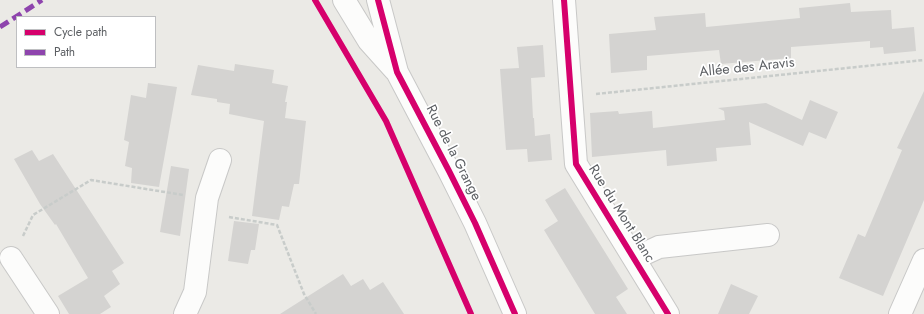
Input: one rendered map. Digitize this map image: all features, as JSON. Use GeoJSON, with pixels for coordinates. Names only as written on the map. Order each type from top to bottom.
{"type":"FeatureCollection","features":[{"type":"Feature","properties":{"kind":"street","name":"Rue de la Grange"},"geometry":{"type":"LineString","coordinates":[[344,0],[369,41],[397,72]]}},
{"type":"Feature","properties":{"kind":"street","name":"Rue de la Grange"},"geometry":{"type":"LineString","coordinates":[[378,0],[397,72],[475,223],[515,314]]}},
{"type":"Feature","properties":{"kind":"street","name":"Rue du Mont Blanc"},"geometry":{"type":"LineString","coordinates":[[564,0],[576,164],[668,314]]}},
{"type":"Feature","properties":{"kind":"street"},"geometry":{"type":"LineString","coordinates":[[185,314],[195,292],[207,198],[220,160]]}},
{"type":"Feature","properties":{"kind":"street","name":"Rue du Mont Blanc"},"geometry":{"type":"LineString","coordinates":[[635,258],[659,247],[768,235]]}},
{"type":"Feature","properties":{"kind":"street"},"geometry":{"type":"LineString","coordinates":[[11,258],[48,314]]}},
{"type":"Feature","properties":{"kind":"street"},"geometry":{"type":"LineString","coordinates":[[900,314],[924,260]]}},
{"type":"Feature","properties":{"kind":"path"},"geometry":{"type":"LineString","coordinates":[[11,258],[33,215],[91,180],[207,198],[221,216],[276,225],[304,294],[316,314]]}},
{"type":"Feature","properties":{"kind":"building"},"geometry":{"type":"Polygon","coordinates":[[[850,3],[851,12],[891,10],[892,29],[914,27],[916,51],[884,54],[883,47],[870,48],[870,41],[791,47],[791,58],[721,64],[719,50],[647,56],[647,70],[611,73],[609,34],[656,30],[654,17],[705,13],[706,27],[800,18],[799,8],[850,3]]]}},
{"type":"Feature","properties":{"kind":"building"},"geometry":{"type":"Polygon","coordinates":[[[543,45],[545,77],[531,78],[533,118],[535,136],[550,134],[552,160],[528,162],[527,149],[506,150],[500,69],[519,68],[517,47],[543,45]]]}},
{"type":"Feature","properties":{"kind":"building"},"geometry":{"type":"Polygon","coordinates":[[[235,64],[274,70],[272,83],[288,86],[285,102],[287,102],[285,118],[306,121],[299,184],[294,184],[289,207],[282,206],[279,220],[252,216],[264,121],[229,114],[230,104],[217,102],[217,99],[191,95],[198,65],[234,71],[235,64]]]}},
{"type":"Feature","properties":{"kind":"building"},"geometry":{"type":"Polygon","coordinates":[[[148,83],[177,87],[159,187],[131,183],[132,168],[125,166],[129,142],[124,140],[131,95],[146,98],[148,83]]]}},
{"type":"Feature","properties":{"kind":"building"},"geometry":{"type":"Polygon","coordinates":[[[924,91],[924,200],[883,296],[839,278],[858,234],[865,237],[902,150],[897,148],[924,91]]]}},
{"type":"Feature","properties":{"kind":"building"},"geometry":{"type":"Polygon","coordinates":[[[810,100],[838,112],[826,139],[809,132],[803,146],[749,122],[751,145],[716,148],[717,161],[667,166],[666,150],[592,157],[590,113],[618,111],[619,114],[652,111],[653,128],[725,120],[724,111],[718,108],[766,103],[802,120],[810,100]]]}},
{"type":"Feature","properties":{"kind":"building"},"geometry":{"type":"Polygon","coordinates":[[[32,150],[39,161],[53,154],[124,263],[112,271],[120,284],[104,296],[111,307],[100,314],[69,314],[58,296],[88,278],[56,224],[55,225],[40,204],[14,159],[32,150]]]}},
{"type":"Feature","properties":{"kind":"building"},"geometry":{"type":"Polygon","coordinates":[[[171,166],[189,169],[180,236],[160,232],[171,166]]]}},
{"type":"Feature","properties":{"kind":"building"},"geometry":{"type":"Polygon","coordinates":[[[565,188],[628,289],[616,297],[627,314],[595,314],[544,230],[558,221],[545,200],[565,188]]]}},
{"type":"Feature","properties":{"kind":"building"},"geometry":{"type":"Polygon","coordinates":[[[234,221],[259,224],[255,250],[251,250],[248,264],[228,261],[234,221]]]}},
{"type":"Feature","properties":{"kind":"building"},"geometry":{"type":"Polygon","coordinates":[[[343,274],[351,286],[363,279],[370,290],[383,282],[404,314],[280,314],[343,274]]]}},
{"type":"Feature","properties":{"kind":"building"},"geometry":{"type":"Polygon","coordinates":[[[731,284],[758,296],[749,314],[718,314],[731,284]]]}},
{"type":"Feature","properties":{"kind":"marked path"},"geometry":{"type":"LineString","coordinates":[[17,16],[42,0]]}},
{"type":"Feature","properties":{"kind":"marked path"},"geometry":{"type":"LineString","coordinates":[[0,27],[16,17]]}},
{"type":"Feature","properties":{"kind":"cycle path"},"geometry":{"type":"LineString","coordinates":[[315,0],[386,121],[471,314]]}},
{"type":"Feature","properties":{"kind":"cycle path"},"geometry":{"type":"LineString","coordinates":[[378,0],[397,72],[475,223],[515,314]]}},
{"type":"Feature","properties":{"kind":"cycle path"},"geometry":{"type":"LineString","coordinates":[[564,0],[576,164],[668,314]]}}]}
